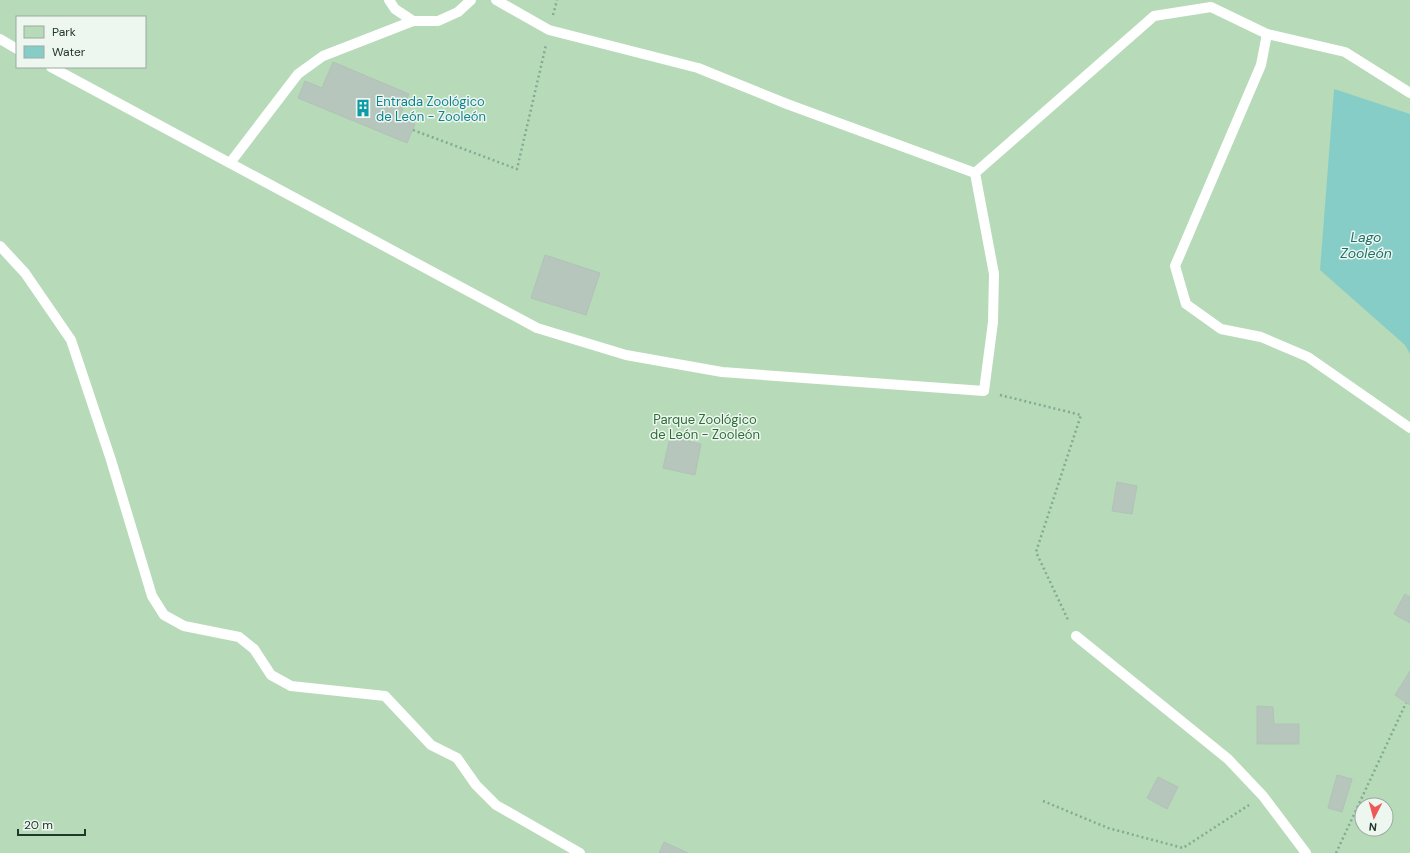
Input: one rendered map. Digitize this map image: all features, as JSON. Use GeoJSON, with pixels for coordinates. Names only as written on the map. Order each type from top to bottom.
{"type":"FeatureCollection","features":[{"type":"Feature","properties":{"kind":"lane"},"geometry":{"type":"LineString","coordinates":[[388,0],[395,9],[413,21]]}},
{"type":"Feature","properties":{"kind":"lane"},"geometry":{"type":"LineString","coordinates":[[230,163],[298,74],[323,56],[413,21],[438,21],[458,12],[471,0]]}},
{"type":"Feature","properties":{"kind":"lane"},"geometry":{"type":"LineString","coordinates":[[496,0],[549,30],[698,68],[794,106],[976,173]]}},
{"type":"Feature","properties":{"kind":"lane"},"geometry":{"type":"LineString","coordinates":[[976,173],[1154,16],[1211,7],[1267,34],[1345,52],[1410,93]]}},
{"type":"Feature","properties":{"kind":"lane"},"geometry":{"type":"LineString","coordinates":[[1267,34],[1261,65],[1175,266],[1186,304],[1221,329],[1261,337],[1308,357],[1410,428]]}},
{"type":"Feature","properties":{"kind":"lane"},"geometry":{"type":"LineString","coordinates":[[0,39],[16,47]]}},
{"type":"Feature","properties":{"kind":"lane"},"geometry":{"type":"LineString","coordinates":[[53,68],[538,328],[626,355],[722,372],[984,391],[993,322],[994,274],[976,173]]}},
{"type":"Feature","properties":{"kind":"lane"},"geometry":{"type":"LineString","coordinates":[[0,246],[25,272],[71,340],[111,460],[152,596],[164,615],[184,626],[239,637],[254,649],[271,675],[291,686],[385,696],[431,745],[457,758],[476,785],[496,805],[580,853]]}},
{"type":"Feature","properties":{"kind":"lane"},"geometry":{"type":"LineString","coordinates":[[1076,636],[1228,759],[1263,796],[1306,853]]}},
{"type":"Feature","properties":{"kind":"path"},"geometry":{"type":"LineString","coordinates":[[413,130],[517,169],[557,0]]}},
{"type":"Feature","properties":{"kind":"path"},"geometry":{"type":"LineString","coordinates":[[984,391],[1081,415],[1036,552],[1076,636]]}},
{"type":"Feature","properties":{"kind":"path"},"geometry":{"type":"LineString","coordinates":[[1336,853],[1406,703]]}},
{"type":"Feature","properties":{"kind":"path"},"geometry":{"type":"LineString","coordinates":[[1043,802],[1108,828],[1183,848],[1263,796]]}},
{"type":"Feature","properties":{"kind":"green space","name":"Parque Zoológico de León - Zooleón"},"geometry":{"type":"Polygon","coordinates":[[[0,0],[1410,0],[1410,853],[0,853],[0,0]]]}},
{"type":"Feature","properties":{"kind":"water","name":"Lago Zooleón"},"geometry":{"type":"Polygon","coordinates":[[[1334,89],[1410,114],[1410,354],[1405,345],[1320,270],[1334,89]]]}},
{"type":"Feature","properties":{"kind":"building","name":"Entrada Zoológico de León - Zooleón"},"geometry":{"type":"Polygon","coordinates":[[[333,62],[409,94],[399,118],[415,124],[407,143],[298,98],[305,81],[322,88],[333,62]]]}},
{"type":"Feature","properties":{"kind":"building"},"geometry":{"type":"Polygon","coordinates":[[[545,255],[600,273],[586,315],[531,298],[545,255]]]}},
{"type":"Feature","properties":{"kind":"building"},"geometry":{"type":"Polygon","coordinates":[[[670,437],[701,444],[695,475],[663,468],[670,437]]]}},
{"type":"Feature","properties":{"kind":"building"},"geometry":{"type":"Polygon","coordinates":[[[1117,482],[1137,486],[1132,514],[1112,511],[1117,482]]]}},
{"type":"Feature","properties":{"kind":"building"},"geometry":{"type":"Polygon","coordinates":[[[1405,594],[1410,597],[1410,623],[1394,614],[1405,594]]]}},
{"type":"Feature","properties":{"kind":"building"},"geometry":{"type":"Polygon","coordinates":[[[1410,671],[1410,705],[1395,695],[1410,671]]]}},
{"type":"Feature","properties":{"kind":"building"},"geometry":{"type":"Polygon","coordinates":[[[1257,706],[1273,707],[1274,724],[1299,724],[1299,744],[1257,744],[1257,706]]]}},
{"type":"Feature","properties":{"kind":"building"},"geometry":{"type":"Polygon","coordinates":[[[1337,775],[1352,779],[1342,812],[1328,808],[1337,775]]]}},
{"type":"Feature","properties":{"kind":"building"},"geometry":{"type":"Polygon","coordinates":[[[1158,777],[1178,787],[1167,809],[1147,798],[1158,777]]]}},
{"type":"Feature","properties":{"kind":"building"},"geometry":{"type":"Polygon","coordinates":[[[664,842],[688,853],[659,853],[664,842]]]}},
{"type":"Feature","properties":{"kind":"place","name":"Entrada Zoológico de León - Zooleón"},"geometry":{"type":"Point","coordinates":[363,108]}}]}
